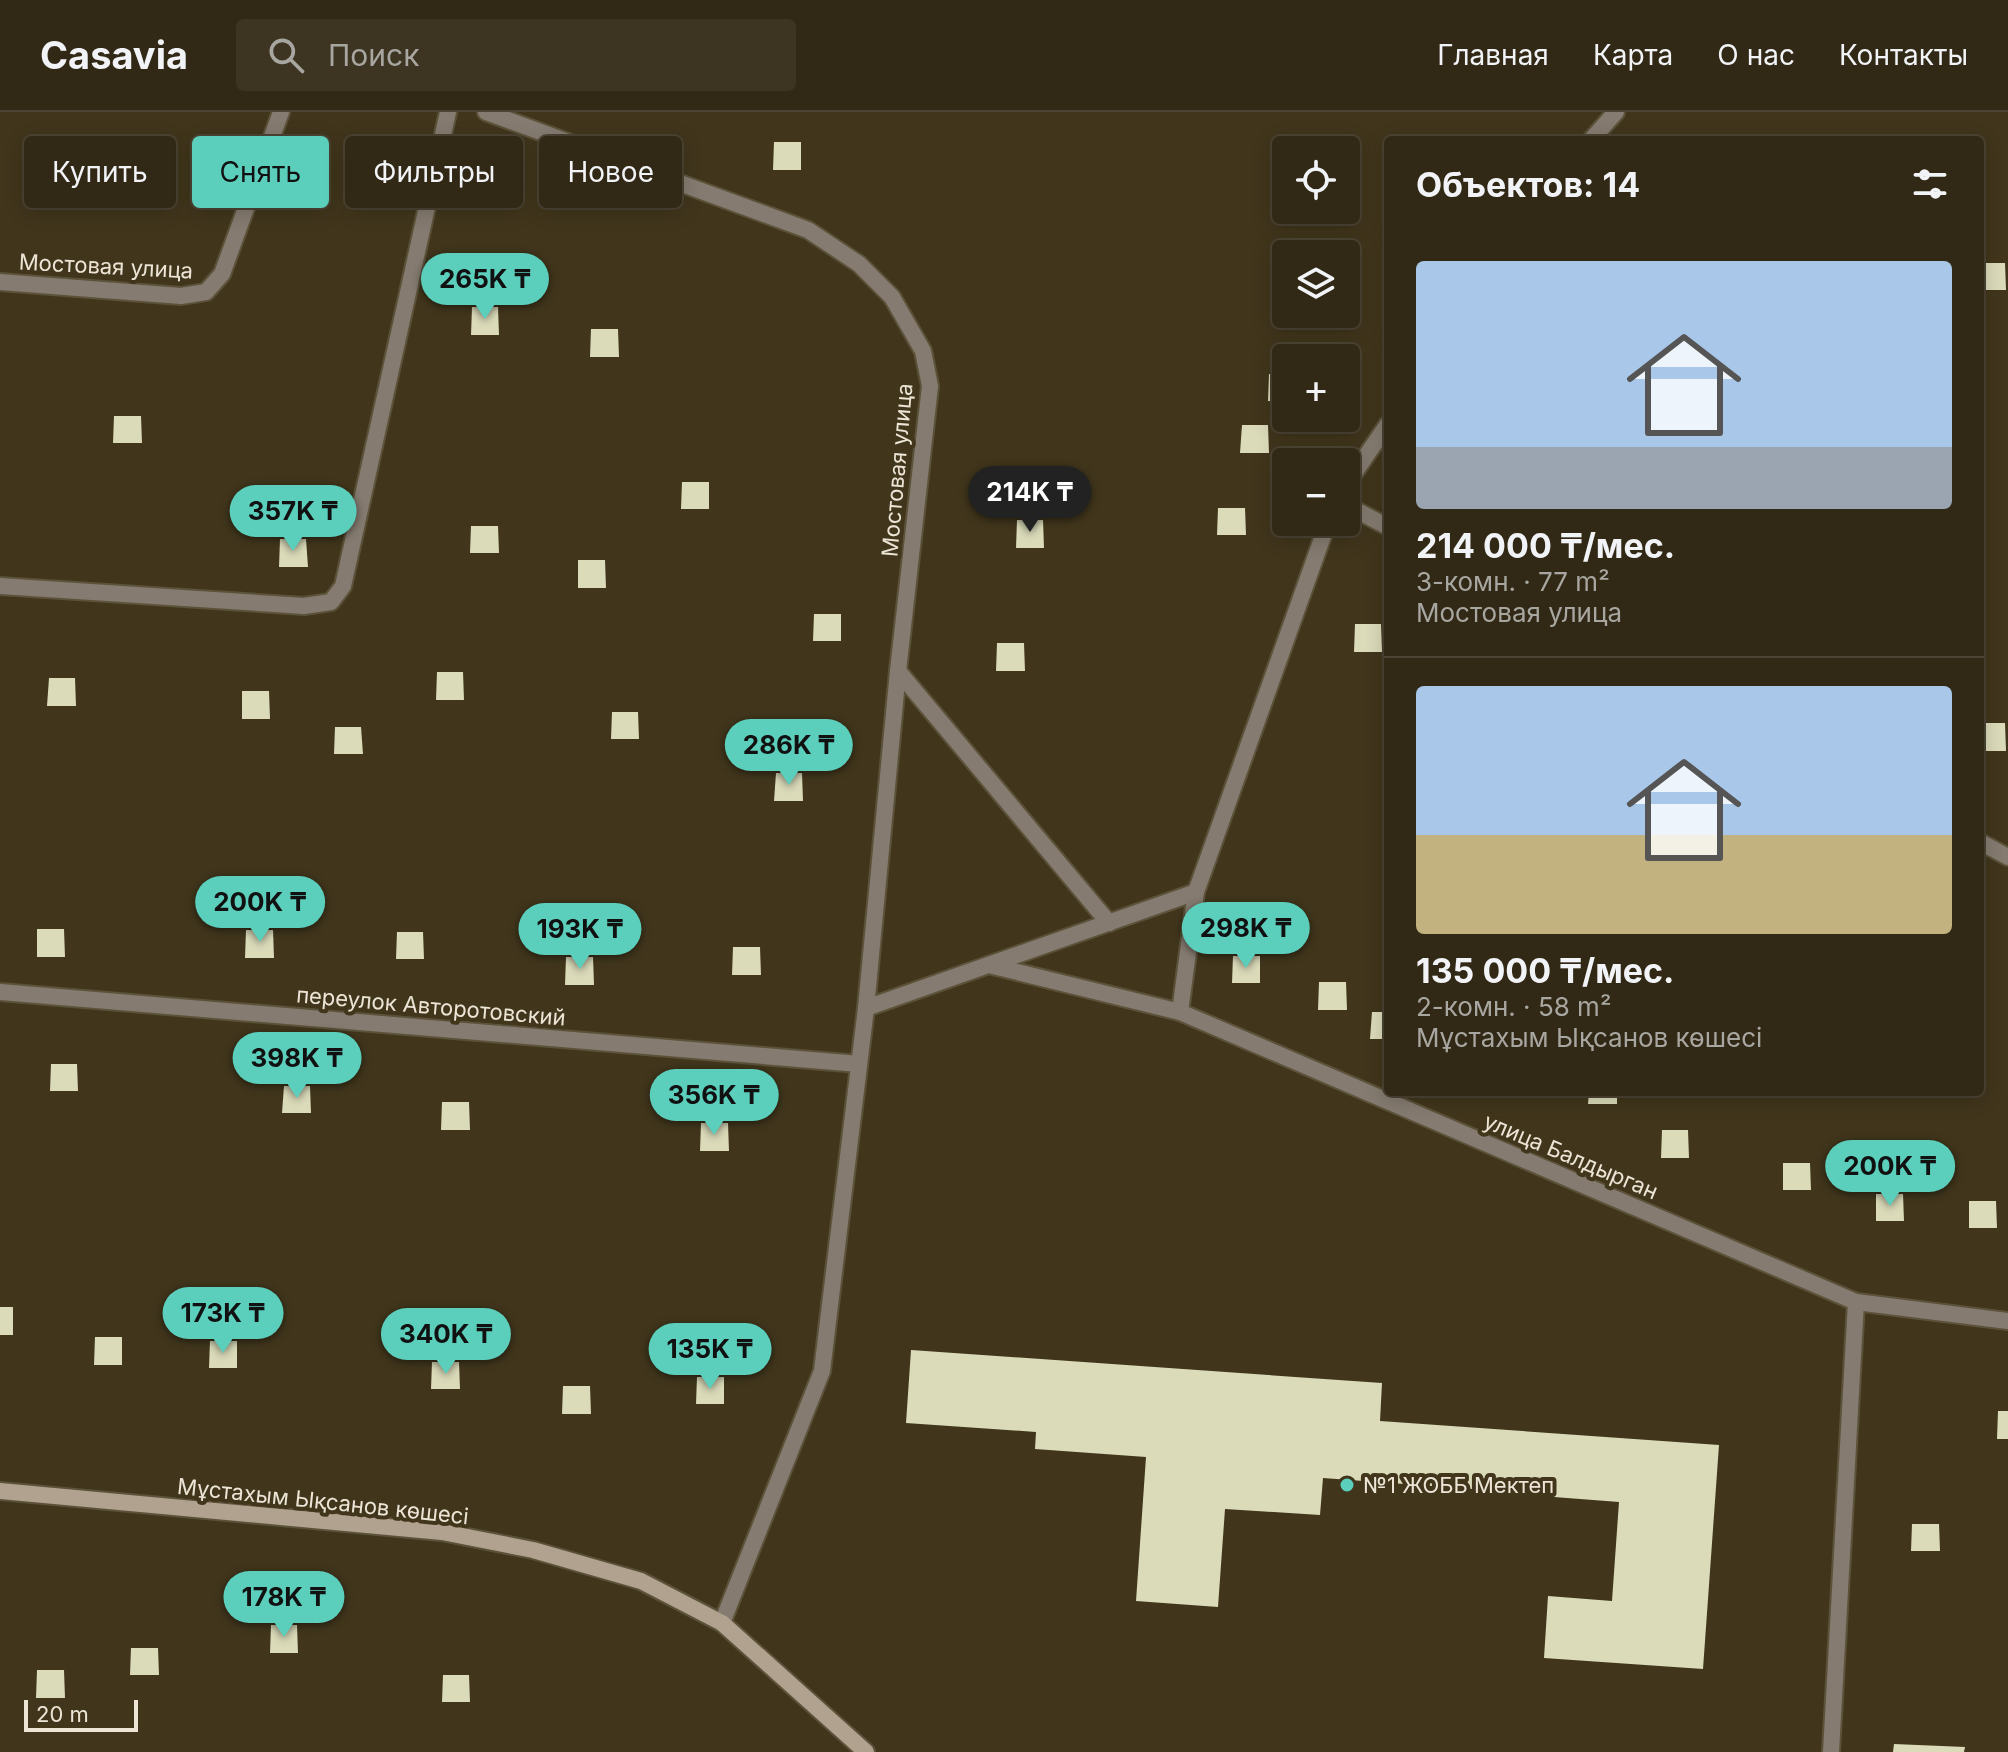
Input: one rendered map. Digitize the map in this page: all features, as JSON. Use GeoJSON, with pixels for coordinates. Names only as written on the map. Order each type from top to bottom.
{"type":"FeatureCollection","features":[{"type":"Feature","properties":{"kind":"main road","name":"Мұстахым Ықсанов көшесі"},"geometry":{"type":"LineString","coordinates":[[0,1491],[442,1532],[533,1550],[641,1581],[722,1623],[856,1749]]}},
{"type":"Feature","properties":{"kind":"street","name":"Мостовая улица"},"geometry":{"type":"LineString","coordinates":[[0,282],[181,296],[206,292],[222,274],[281,112]]}},
{"type":"Feature","properties":{"kind":"street"},"geometry":{"type":"LineString","coordinates":[[0,586],[304,606],[331,602],[343,586],[448,112]]}},
{"type":"Feature","properties":{"kind":"street","name":"Мостовая улица"},"geometry":{"type":"LineString","coordinates":[[486,112],[808,230],[859,264],[892,297],[923,351],[930,386],[898,671],[866,1008],[822,1371],[722,1623]]}},
{"type":"Feature","properties":{"kind":"street"},"geometry":{"type":"LineString","coordinates":[[1595,136],[1616,112]]}},
{"type":"Feature","properties":{"kind":"street"},"geometry":{"type":"LineString","coordinates":[[1360,465],[1384,430]]}},
{"type":"Feature","properties":{"kind":"street"},"geometry":{"type":"LineString","coordinates":[[1360,512],[1384,525]]}},
{"type":"Feature","properties":{"kind":"street"},"geometry":{"type":"LineString","coordinates":[[1180,1012],[1196,892],[1323,536]]}},
{"type":"Feature","properties":{"kind":"street"},"geometry":{"type":"LineString","coordinates":[[898,671],[1109,923]]}},
{"type":"Feature","properties":{"kind":"street"},"geometry":{"type":"LineString","coordinates":[[1984,844],[2008,857]]}},
{"type":"Feature","properties":{"kind":"street"},"geometry":{"type":"LineString","coordinates":[[866,1008],[1196,892]]}},
{"type":"Feature","properties":{"kind":"street","name":"улица Балдырган"},"geometry":{"type":"LineString","coordinates":[[989,965],[1180,1012],[1856,1302],[2008,1321]]}},
{"type":"Feature","properties":{"kind":"street","name":"переулок Авторотовский"},"geometry":{"type":"LineString","coordinates":[[0,992],[859,1064]]}},
{"type":"Feature","properties":{"kind":"street"},"geometry":{"type":"LineString","coordinates":[[1831,1752],[1856,1302]]}},
{"type":"Feature","properties":{"kind":"building"},"geometry":{"type":"Polygon","coordinates":[[[774,142],[801,142],[801,170],[773,170],[774,142]]]}},
{"type":"Feature","properties":{"kind":"building"},"geometry":{"type":"Polygon","coordinates":[[[1984,263],[2005,263],[2006,290],[1984,290],[1984,263]]]}},
{"type":"Feature","properties":{"kind":"building"},"geometry":{"type":"Polygon","coordinates":[[[472,307],[498,307],[499,335],[471,335],[472,307]]]}},
{"type":"Feature","properties":{"kind":"building"},"geometry":{"type":"Polygon","coordinates":[[[591,329],[618,329],[619,357],[590,357],[591,329]]]}},
{"type":"Feature","properties":{"kind":"building"},"geometry":{"type":"Polygon","coordinates":[[[1269,374],[1272,374],[1272,401],[1268,401],[1269,374]]]}},
{"type":"Feature","properties":{"kind":"building"},"geometry":{"type":"Polygon","coordinates":[[[114,416],[141,416],[142,443],[113,443],[114,416]]]}},
{"type":"Feature","properties":{"kind":"building"},"geometry":{"type":"Polygon","coordinates":[[[1242,425],[1268,425],[1269,453],[1240,453],[1242,425]]]}},
{"type":"Feature","properties":{"kind":"building"},"geometry":{"type":"Polygon","coordinates":[[[682,482],[709,482],[709,509],[681,509],[682,482]]]}},
{"type":"Feature","properties":{"kind":"building"},"geometry":{"type":"Polygon","coordinates":[[[1218,508],[1245,508],[1246,535],[1217,535],[1218,508]]]}},
{"type":"Feature","properties":{"kind":"building"},"geometry":{"type":"Polygon","coordinates":[[[1017,520],[1043,520],[1044,548],[1016,548],[1017,520]]]}},
{"type":"Feature","properties":{"kind":"building"},"geometry":{"type":"Polygon","coordinates":[[[471,526],[498,526],[499,553],[470,553],[471,526]]]}},
{"type":"Feature","properties":{"kind":"building"},"geometry":{"type":"Polygon","coordinates":[[[280,539],[306,539],[308,567],[279,567],[280,539]]]}},
{"type":"Feature","properties":{"kind":"building"},"geometry":{"type":"Polygon","coordinates":[[[578,560],[605,560],[606,588],[578,588],[578,560]]]}},
{"type":"Feature","properties":{"kind":"building"},"geometry":{"type":"Polygon","coordinates":[[[814,614],[841,614],[841,641],[813,641],[814,614]]]}},
{"type":"Feature","properties":{"kind":"building"},"geometry":{"type":"Polygon","coordinates":[[[1355,624],[1381,624],[1382,652],[1354,652],[1355,624]]]}},
{"type":"Feature","properties":{"kind":"building"},"geometry":{"type":"Polygon","coordinates":[[[997,643],[1024,643],[1025,671],[996,671],[997,643]]]}},
{"type":"Feature","properties":{"kind":"building"},"geometry":{"type":"Polygon","coordinates":[[[437,672],[463,672],[464,700],[436,700],[437,672]]]}},
{"type":"Feature","properties":{"kind":"building"},"geometry":{"type":"Polygon","coordinates":[[[49,678],[75,678],[76,706],[47,706],[49,678]]]}},
{"type":"Feature","properties":{"kind":"building"},"geometry":{"type":"Polygon","coordinates":[[[242,691],[269,691],[270,719],[242,719],[242,691]]]}},
{"type":"Feature","properties":{"kind":"building"},"geometry":{"type":"Polygon","coordinates":[[[612,712],[638,712],[639,739],[611,739],[612,712]]]}},
{"type":"Feature","properties":{"kind":"building"},"geometry":{"type":"Polygon","coordinates":[[[1984,723],[2005,723],[2006,751],[1984,751],[1984,723]]]}},
{"type":"Feature","properties":{"kind":"building"},"geometry":{"type":"Polygon","coordinates":[[[335,727],[361,727],[363,754],[334,754],[335,727]]]}},
{"type":"Feature","properties":{"kind":"building"},"geometry":{"type":"Polygon","coordinates":[[[776,773],[802,773],[803,801],[774,801],[776,773]]]}},
{"type":"Feature","properties":{"kind":"building"},"geometry":{"type":"Polygon","coordinates":[[[37,929],[64,929],[65,957],[37,957],[37,929]]]}},
{"type":"Feature","properties":{"kind":"building"},"geometry":{"type":"Polygon","coordinates":[[[246,930],[273,930],[274,958],[245,958],[246,930]]]}},
{"type":"Feature","properties":{"kind":"building"},"geometry":{"type":"Polygon","coordinates":[[[397,932],[423,932],[424,959],[396,959],[397,932]]]}},
{"type":"Feature","properties":{"kind":"building"},"geometry":{"type":"Polygon","coordinates":[[[733,947],[760,947],[761,975],[732,975],[733,947]]]}},
{"type":"Feature","properties":{"kind":"building"},"geometry":{"type":"Polygon","coordinates":[[[1233,956],[1260,956],[1260,983],[1232,983],[1233,956]]]}},
{"type":"Feature","properties":{"kind":"building"},"geometry":{"type":"Polygon","coordinates":[[[566,957],[593,957],[594,985],[565,985],[566,957]]]}},
{"type":"Feature","properties":{"kind":"building"},"geometry":{"type":"Polygon","coordinates":[[[1319,982],[1346,982],[1347,1010],[1318,1010],[1319,982]]]}},
{"type":"Feature","properties":{"kind":"building"},"geometry":{"type":"Polygon","coordinates":[[[1372,1012],[1384,1012],[1384,1039],[1370,1039],[1372,1012]]]}},
{"type":"Feature","properties":{"kind":"building"},"geometry":{"type":"Polygon","coordinates":[[[51,1064],[77,1064],[78,1091],[50,1091],[51,1064]]]}},
{"type":"Feature","properties":{"kind":"building"},"geometry":{"type":"Polygon","coordinates":[[[284,1086],[310,1086],[311,1113],[282,1113],[284,1086]]]}},
{"type":"Feature","properties":{"kind":"building"},"geometry":{"type":"Polygon","coordinates":[[[1589,1096],[1617,1096],[1617,1104],[1588,1104],[1589,1096]]]}},
{"type":"Feature","properties":{"kind":"building"},"geometry":{"type":"Polygon","coordinates":[[[442,1102],[469,1102],[470,1130],[441,1130],[442,1102]]]}},
{"type":"Feature","properties":{"kind":"building"},"geometry":{"type":"Polygon","coordinates":[[[701,1123],[728,1123],[729,1151],[700,1151],[701,1123]]]}},
{"type":"Feature","properties":{"kind":"building"},"geometry":{"type":"Polygon","coordinates":[[[1662,1130],[1688,1130],[1689,1158],[1661,1158],[1662,1130]]]}},
{"type":"Feature","properties":{"kind":"building"},"geometry":{"type":"Polygon","coordinates":[[[1783,1163],[1810,1163],[1811,1190],[1783,1190],[1783,1163]]]}},
{"type":"Feature","properties":{"kind":"building"},"geometry":{"type":"Polygon","coordinates":[[[1876,1194],[1903,1194],[1904,1221],[1876,1221],[1876,1194]]]}},
{"type":"Feature","properties":{"kind":"building"},"geometry":{"type":"Polygon","coordinates":[[[1969,1201],[1996,1201],[1997,1228],[1969,1228],[1969,1201]]]}},
{"type":"Feature","properties":{"kind":"building"},"geometry":{"type":"Polygon","coordinates":[[[0,1307],[13,1307],[13,1335],[0,1335],[0,1307]]]}},
{"type":"Feature","properties":{"kind":"building"},"geometry":{"type":"Polygon","coordinates":[[[95,1337],[122,1337],[122,1365],[94,1365],[95,1337]]]}},
{"type":"Feature","properties":{"kind":"building"},"geometry":{"type":"Polygon","coordinates":[[[210,1341],[237,1341],[237,1368],[209,1368],[210,1341]]]}},
{"type":"Feature","properties":{"kind":"building"},"geometry":{"type":"Polygon","coordinates":[[[911,1350],[1382,1383],[1380,1421],[1719,1445],[1703,1669],[1544,1658],[1548,1596],[1612,1601],[1619,1502],[1323,1478],[1320,1515],[1225,1509],[1218,1607],[1136,1601],[1146,1457],[1035,1449],[1036,1432],[906,1423],[911,1350]]]}},
{"type":"Feature","properties":{"kind":"building"},"geometry":{"type":"Polygon","coordinates":[[[432,1362],[459,1362],[460,1389],[431,1389],[432,1362]]]}},
{"type":"Feature","properties":{"kind":"building"},"geometry":{"type":"Polygon","coordinates":[[[697,1377],[724,1377],[724,1404],[696,1404],[697,1377]]]}},
{"type":"Feature","properties":{"kind":"building"},"geometry":{"type":"Polygon","coordinates":[[[563,1386],[590,1386],[591,1414],[562,1414],[563,1386]]]}},
{"type":"Feature","properties":{"kind":"building"},"geometry":{"type":"Polygon","coordinates":[[[1998,1411],[2008,1411],[2008,1439],[1997,1439],[1998,1411]]]}},
{"type":"Feature","properties":{"kind":"building"},"geometry":{"type":"Polygon","coordinates":[[[1912,1524],[1939,1524],[1940,1551],[1911,1551],[1912,1524]]]}},
{"type":"Feature","properties":{"kind":"building"},"geometry":{"type":"Polygon","coordinates":[[[271,1625],[297,1625],[298,1653],[270,1653],[271,1625]]]}},
{"type":"Feature","properties":{"kind":"building"},"geometry":{"type":"Polygon","coordinates":[[[131,1648],[158,1648],[159,1675],[130,1675],[131,1648]]]}},
{"type":"Feature","properties":{"kind":"building"},"geometry":{"type":"Polygon","coordinates":[[[37,1670],[64,1670],[65,1698],[36,1698],[37,1670]]]}},
{"type":"Feature","properties":{"kind":"building"},"geometry":{"type":"Polygon","coordinates":[[[443,1675],[469,1675],[470,1702],[442,1702],[443,1675]]]}},
{"type":"Feature","properties":{"kind":"building"},"geometry":{"type":"Polygon","coordinates":[[[1894,1744],[1965,1747],[1964,1752],[1893,1752],[1894,1744]]]}},
{"type":"Feature","properties":{"kind":"place","name":"№1 ЖОББ Мектеп"},"geometry":{"type":"Point","coordinates":[1347,1485]}}]}
